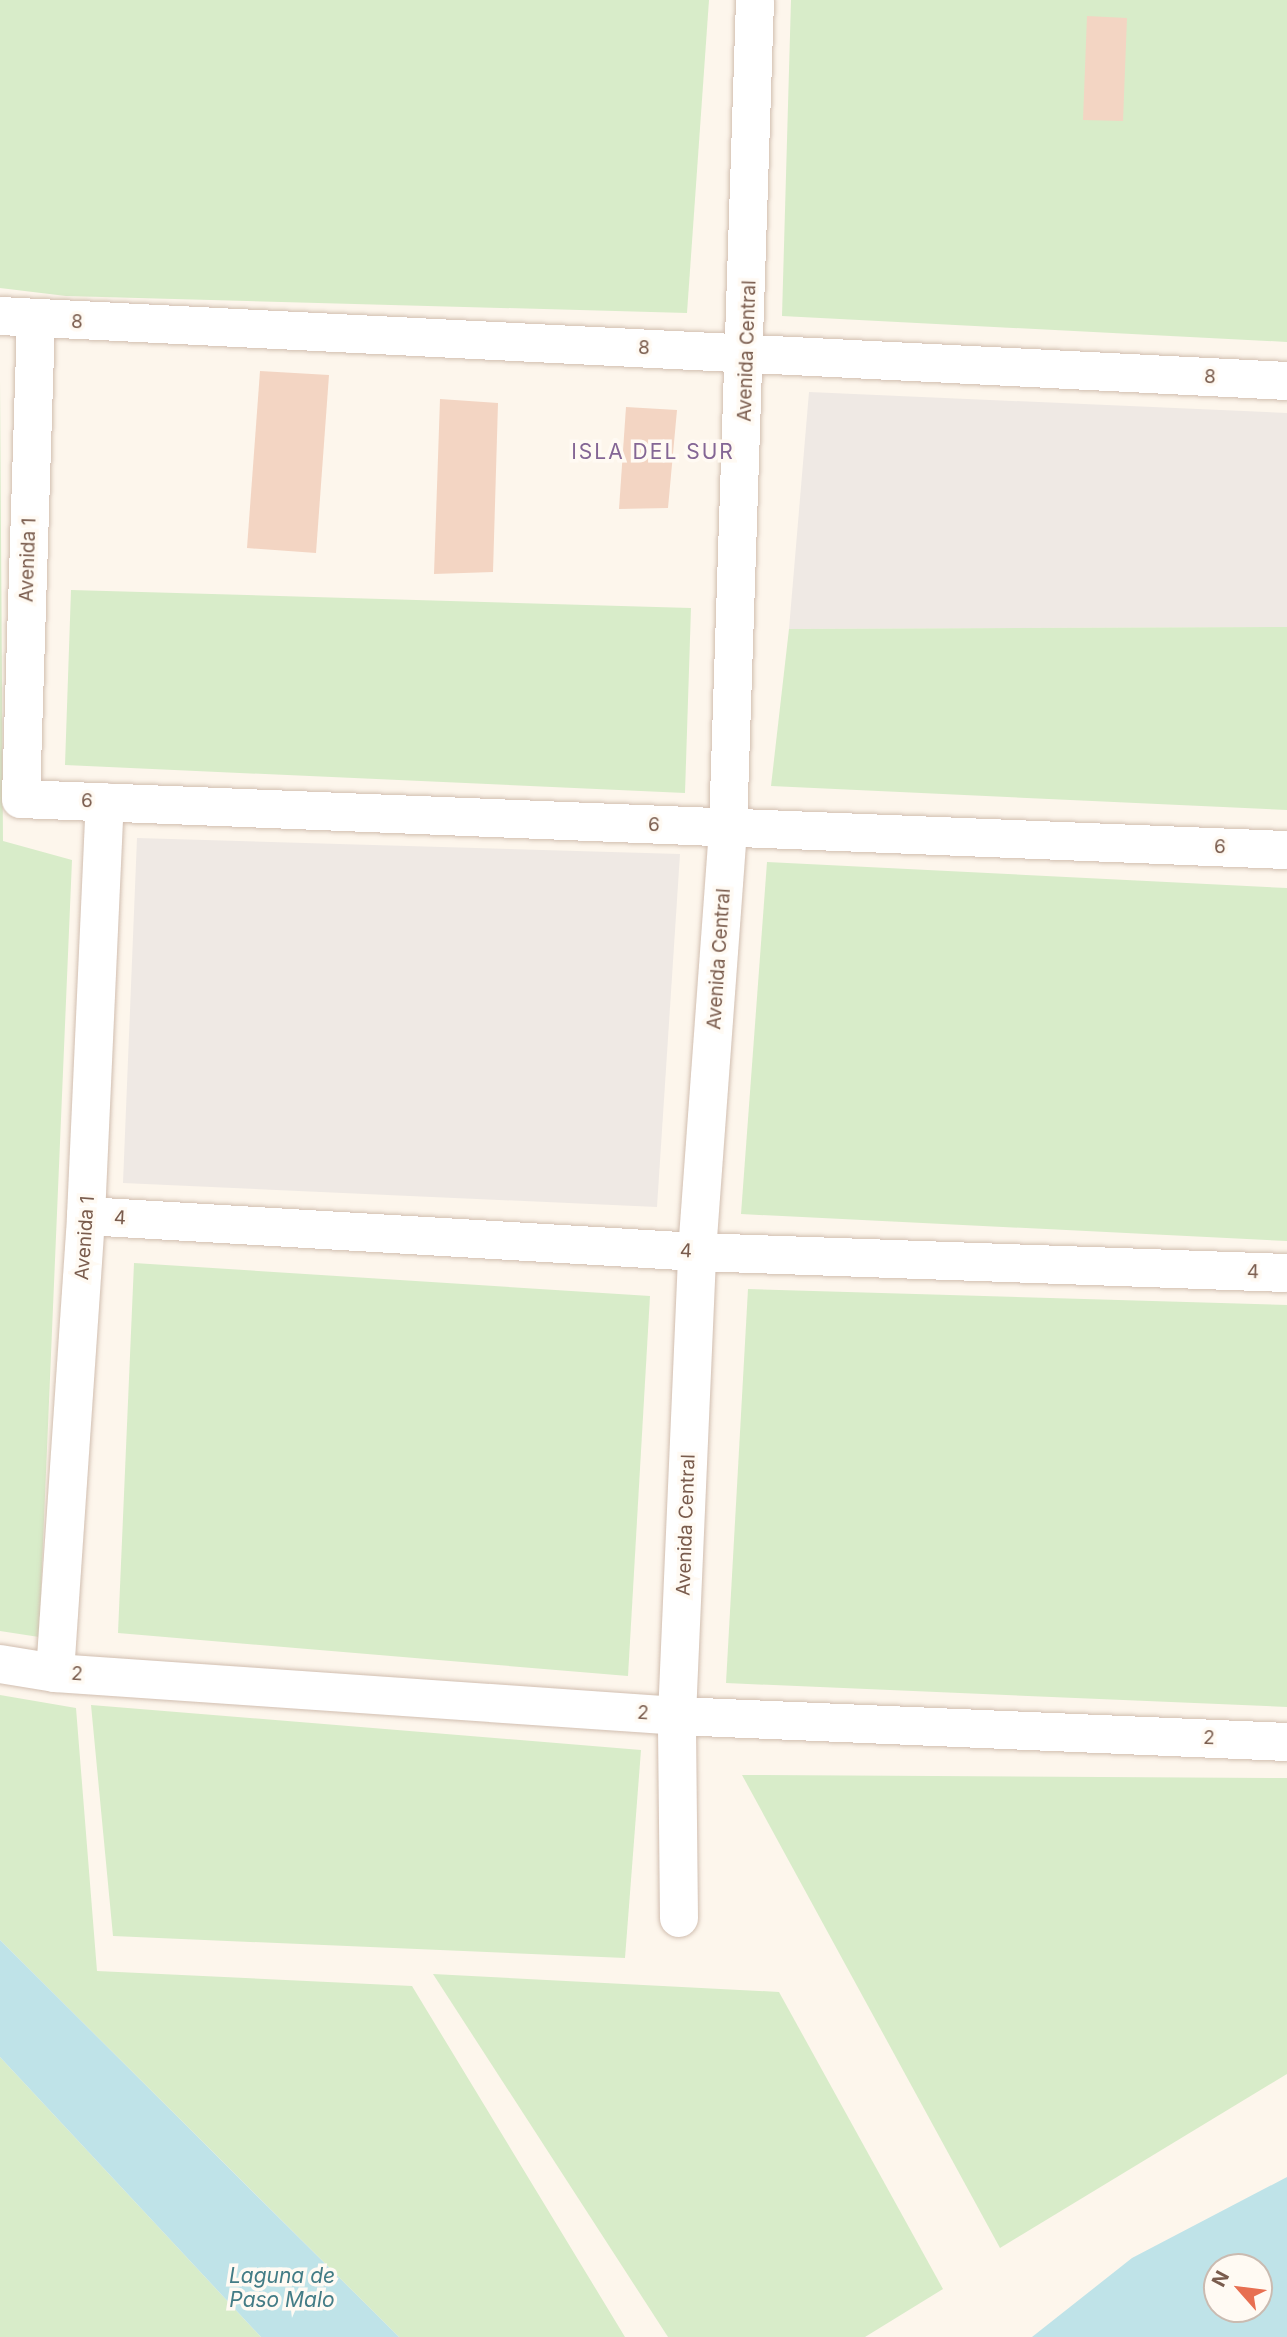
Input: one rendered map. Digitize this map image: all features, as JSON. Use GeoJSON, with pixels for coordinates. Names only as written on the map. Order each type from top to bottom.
{"type":"FeatureCollection","features":[{"type":"Feature","properties":{"kind":"street","name":"Avenida Central"},"geometry":{"type":"LineString","coordinates":[[679,1918],[677,1716],[698,1252],[728,828],[748,352],[755,0]]}},
{"type":"Feature","properties":{"kind":"street","name":"8"},"geometry":{"type":"LineString","coordinates":[[18,318],[748,352],[1287,381]]}},
{"type":"Feature","properties":{"kind":"street","name":"Avenida 1"},"geometry":{"type":"LineString","coordinates":[[18,318],[20,799]]}},
{"type":"Feature","properties":{"kind":"street","name":"6"},"geometry":{"type":"LineString","coordinates":[[20,799],[1287,850]]}},
{"type":"Feature","properties":{"kind":"street","name":"Avenida 1"},"geometry":{"type":"LineString","coordinates":[[55,1673],[86,1216],[105,802]]}},
{"type":"Feature","properties":{"kind":"street","name":"4"},"geometry":{"type":"LineString","coordinates":[[86,1216],[698,1252],[1287,1273]]}},
{"type":"Feature","properties":{"kind":"street","name":"2"},"geometry":{"type":"LineString","coordinates":[[0,1664],[55,1673],[677,1716],[1287,1742]]}},
{"type":"Feature","properties":{"kind":"shaded area"},"geometry":{"type":"Polygon","coordinates":[[[809,392],[1287,413],[1287,627],[789,629],[809,392]]]}},
{"type":"Feature","properties":{"kind":"shaded area"},"geometry":{"type":"Polygon","coordinates":[[[137,838],[680,854],[657,1207],[123,1183],[137,838]]]}},
{"type":"Feature","properties":{"kind":"green space"},"geometry":{"type":"Polygon","coordinates":[[[0,0],[709,0],[687,313],[66,296],[0,288],[0,0]]]}},
{"type":"Feature","properties":{"kind":"green space"},"geometry":{"type":"Polygon","coordinates":[[[791,0],[1287,0],[1287,342],[782,316],[791,0]]]}},
{"type":"Feature","properties":{"kind":"green space"},"geometry":{"type":"Polygon","coordinates":[[[0,377],[3,841],[72,860],[39,1637],[0,1631],[0,377]]]}},
{"type":"Feature","properties":{"kind":"green space"},"geometry":{"type":"Polygon","coordinates":[[[71,590],[691,608],[685,793],[65,765],[71,590]]]}},
{"type":"Feature","properties":{"kind":"green space"},"geometry":{"type":"Polygon","coordinates":[[[1287,627],[1287,810],[771,786],[789,629],[1287,627]]]}},
{"type":"Feature","properties":{"kind":"green space"},"geometry":{"type":"Polygon","coordinates":[[[767,862],[1287,888],[1287,1241],[741,1214],[767,862]]]}},
{"type":"Feature","properties":{"kind":"green space"},"geometry":{"type":"Polygon","coordinates":[[[134,1263],[650,1296],[628,1676],[118,1633],[134,1263]]]}},
{"type":"Feature","properties":{"kind":"green space"},"geometry":{"type":"Polygon","coordinates":[[[748,1289],[1287,1305],[1287,1707],[726,1683],[748,1289]]]}},
{"type":"Feature","properties":{"kind":"green space"},"geometry":{"type":"Polygon","coordinates":[[[0,1695],[76,1708],[97,1971],[412,1986],[625,2337],[399,2337],[0,1940],[0,1695]]]}},
{"type":"Feature","properties":{"kind":"green space"},"geometry":{"type":"Polygon","coordinates":[[[91,1705],[641,1750],[625,1958],[113,1936],[91,1705]]]}},
{"type":"Feature","properties":{"kind":"green space"},"geometry":{"type":"Polygon","coordinates":[[[742,1775],[1287,1778],[1287,2074],[1000,2248],[742,1775]]]}},
{"type":"Feature","properties":{"kind":"green space"},"geometry":{"type":"Polygon","coordinates":[[[433,1974],[779,1992],[943,2289],[865,2337],[668,2337],[433,1974]]]}},
{"type":"Feature","properties":{"kind":"green space"},"geometry":{"type":"Polygon","coordinates":[[[0,2057],[261,2337],[0,2337],[0,2057]]]}},
{"type":"Feature","properties":{"kind":"water","name":"Laguna de Paso Malo"},"geometry":{"type":"Polygon","coordinates":[[[0,1940],[399,2337],[261,2337],[0,2057],[0,1940]]]}},
{"type":"Feature","properties":{"kind":"water"},"geometry":{"type":"Polygon","coordinates":[[[1287,2177],[1287,2337],[1032,2337],[1132,2258],[1287,2177]]]}},
{"type":"Feature","properties":{"kind":"building"},"geometry":{"type":"Polygon","coordinates":[[[1087,16],[1127,18],[1123,121],[1083,120],[1087,16]]]}},
{"type":"Feature","properties":{"kind":"building"},"geometry":{"type":"Polygon","coordinates":[[[260,371],[329,375],[316,553],[247,548],[260,371]]]}},
{"type":"Feature","properties":{"kind":"building"},"geometry":{"type":"Polygon","coordinates":[[[440,399],[498,403],[493,572],[434,574],[440,399]]]}},
{"type":"Feature","properties":{"kind":"building"},"geometry":{"type":"Polygon","coordinates":[[[626,407],[677,410],[668,508],[619,509],[626,407]]]}},
{"type":"Feature","properties":{"kind":"district","name":"ISLA DEL SUR"},"geometry":{"type":"Point","coordinates":[653,452]}}]}
